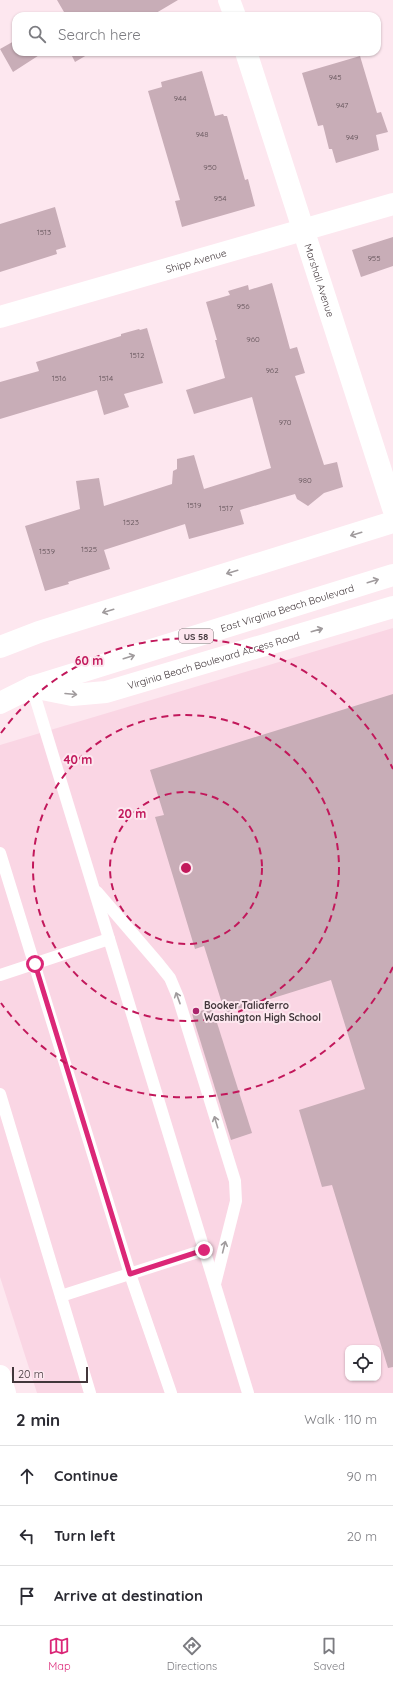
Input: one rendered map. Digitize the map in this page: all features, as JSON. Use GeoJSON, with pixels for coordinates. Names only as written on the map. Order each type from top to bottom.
{"type":"FeatureCollection","features":[{"type":"Feature","properties":{"kind":"street"},"geometry":{"type":"LineString","coordinates":[[229,0],[234,12]]}},
{"type":"Feature","properties":{"kind":"street","name":"Marshall Avenue"},"geometry":{"type":"LineString","coordinates":[[247,56],[305,230],[393,508]]}},
{"type":"Feature","properties":{"kind":"street","name":"Shipp Avenue"},"geometry":{"type":"LineString","coordinates":[[0,317],[393,204]]}},
{"type":"Feature","properties":{"kind":"street"},"geometry":{"type":"LineString","coordinates":[[0,647],[39,632],[393,522]]}},
{"type":"Feature","properties":{"kind":"street","name":"East Virginia Beach Boulevard"},"geometry":{"type":"LineString","coordinates":[[0,703],[32,687],[393,574]]}},
{"type":"Feature","properties":{"kind":"street","name":"Virginia Beach Boulevard Access Road"},"geometry":{"type":"LineString","coordinates":[[32,687],[72,695],[106,692],[393,607]]}},
{"type":"Feature","properties":{"kind":"street"},"geometry":{"type":"LineString","coordinates":[[0,1376],[5,1393]]}},
{"type":"Feature","properties":{"kind":"lane"},"geometry":{"type":"LineString","coordinates":[[32,687],[248,1393]]}},
{"type":"Feature","properties":{"kind":"lane"},"geometry":{"type":"LineString","coordinates":[[0,853],[130,1274],[171,1393]]}},
{"type":"Feature","properties":{"kind":"lane"},"geometry":{"type":"LineString","coordinates":[[94,888],[170,978],[178,997],[235,1182],[236,1201],[215,1285]]}},
{"type":"Feature","properties":{"kind":"lane"},"geometry":{"type":"LineString","coordinates":[[0,975],[109,939]]}},
{"type":"Feature","properties":{"kind":"lane"},"geometry":{"type":"LineString","coordinates":[[0,1094],[90,1393]]}},
{"type":"Feature","properties":{"kind":"lane"},"geometry":{"type":"LineString","coordinates":[[61,1296],[204,1250]]}},
{"type":"Feature","properties":{"kind":"shaded area","name":"Booker Taliaferro Washington High School"},"geometry":{"type":"Polygon","coordinates":[[[393,628],[393,1393],[37,1393],[0,1277],[0,745],[393,628]]]}},
{"type":"Feature","properties":{"kind":"building"},"geometry":{"type":"Polygon","coordinates":[[[57,0],[178,0],[158,12],[64,12],[57,0]]]}},
{"type":"Feature","properties":{"kind":"building"},"geometry":{"type":"Polygon","coordinates":[[[12,42],[12,56],[38,56],[13,72],[0,49],[12,42]]]}},
{"type":"Feature","properties":{"kind":"building"},"geometry":{"type":"Polygon","coordinates":[[[72,56],[85,56],[75,62],[72,56]]]}},
{"type":"Feature","properties":{"kind":"building"},"geometry":{"type":"Polygon","coordinates":[[[360,56],[377,113],[381,112],[388,132],[376,135],[379,150],[336,163],[332,149],[329,149],[323,125],[318,126],[302,73],[360,56]]]}},
{"type":"Feature","properties":{"kind":"building"},"geometry":{"type":"Polygon","coordinates":[[[202,71],[215,116],[223,114],[224,116],[227,116],[245,180],[248,179],[255,206],[182,227],[175,201],[180,200],[148,91],[162,87],[161,82],[202,71]]]}},
{"type":"Feature","properties":{"kind":"building"},"geometry":{"type":"Polygon","coordinates":[[[55,207],[66,247],[56,250],[57,254],[0,272],[0,224],[55,207]]]}},
{"type":"Feature","properties":{"kind":"building"},"geometry":{"type":"Polygon","coordinates":[[[393,237],[393,266],[361,277],[352,250],[393,237]]]}},
{"type":"Feature","properties":{"kind":"building"},"geometry":{"type":"Polygon","coordinates":[[[272,283],[290,349],[297,347],[305,373],[295,376],[324,465],[337,462],[343,487],[324,493],[308,506],[297,499],[295,494],[240,510],[244,524],[189,539],[185,524],[104,550],[110,569],[45,591],[25,526],[80,509],[76,481],[99,478],[104,506],[172,484],[173,471],[177,469],[177,459],[194,455],[204,489],[271,468],[252,397],[194,414],[186,390],[225,378],[215,340],[217,340],[206,302],[230,295],[228,291],[248,285],[249,290],[272,283]]]}},
{"type":"Feature","properties":{"kind":"building"},"geometry":{"type":"Polygon","coordinates":[[[147,328],[163,383],[124,394],[129,407],[104,415],[97,390],[0,419],[0,382],[39,371],[36,362],[121,336],[121,334],[147,328]]]}},
{"type":"Feature","properties":{"kind":"building"},"geometry":{"type":"Polygon","coordinates":[[[393,694],[393,1367],[388,1368],[332,1185],[322,1187],[299,1110],[365,1089],[331,980],[225,1013],[204,946],[195,949],[155,817],[164,815],[150,770],[393,694]]]}},
{"type":"Feature","properties":{"kind":"building"},"geometry":{"type":"Polygon","coordinates":[[[212,1007],[252,1133],[231,1140],[192,1014],[212,1007]]]}},
{"type":"Feature","properties":{"kind":"place","name":"Booker Taliaferro Washington High School"},"geometry":{"type":"Point","coordinates":[196,1011]}},
{"type":"Feature","properties":{"kind":"route"},"geometry":{"type":"LineString","coordinates":[[35,964],[130,1274],[204,1250]]}}]}
